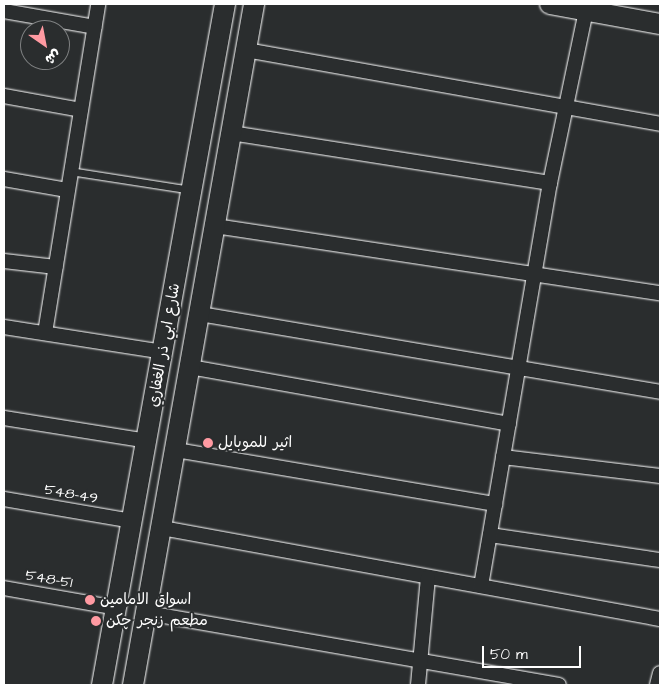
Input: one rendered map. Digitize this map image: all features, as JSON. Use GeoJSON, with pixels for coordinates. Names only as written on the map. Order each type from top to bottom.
{"type":"FeatureCollection","features":[{"type":"Feature","properties":{"kind":"main road","name":"شارع ابي ذر الغفاري"},"geometry":{"type":"LineString","coordinates":[[102,685],[134,521],[225,4]]}},
{"type":"Feature","properties":{"kind":"main road","name":"شارع ابي ذر الغفاري"},"geometry":{"type":"LineString","coordinates":[[133,685],[148,613],[254,4]]}},
{"type":"Feature","properties":{"kind":"main road"},"geometry":{"type":"LineString","coordinates":[[550,4],[660,24]]}},
{"type":"Feature","properties":{"kind":"main road"},"geometry":{"type":"LineString","coordinates":[[170,310],[200,314]]}},
{"type":"Feature","properties":{"kind":"street"},"geometry":{"type":"LineString","coordinates":[[45,333],[98,4]]}},
{"type":"Feature","properties":{"kind":"street"},"geometry":{"type":"LineString","coordinates":[[4,10],[95,27]]}},
{"type":"Feature","properties":{"kind":"street"},"geometry":{"type":"LineString","coordinates":[[481,586],[550,183],[568,109],[586,10]]}},
{"type":"Feature","properties":{"kind":"street"},"geometry":{"type":"LineString","coordinates":[[246,50],[660,124]]}},
{"type":"Feature","properties":{"kind":"street"},"geometry":{"type":"LineString","coordinates":[[4,96],[81,110]]}},
{"type":"Feature","properties":{"kind":"street"},"geometry":{"type":"LineString","coordinates":[[231,133],[550,183]]}},
{"type":"Feature","properties":{"kind":"street"},"geometry":{"type":"LineString","coordinates":[[4,179],[67,190]]}},
{"type":"Feature","properties":{"kind":"street"},"geometry":{"type":"LineString","coordinates":[[215,226],[660,293]]}},
{"type":"Feature","properties":{"kind":"street"},"geometry":{"type":"LineString","coordinates":[[4,261],[56,267]]}},
{"type":"Feature","properties":{"kind":"street"},"geometry":{"type":"LineString","coordinates":[[200,314],[660,392]]}},
{"type":"Feature","properties":{"kind":"street"},"geometry":{"type":"LineString","coordinates":[[4,327],[163,352]]}},
{"type":"Feature","properties":{"kind":"street"},"geometry":{"type":"LineString","coordinates":[[190,366],[509,424]]}},
{"type":"Feature","properties":{"kind":"street"},"geometry":{"type":"LineString","coordinates":[[4,418],[147,441]]}},
{"type":"Feature","properties":{"kind":"street"},"geometry":{"type":"LineString","coordinates":[[176,450],[495,504]]}},
{"type":"Feature","properties":{"kind":"street"},"geometry":{"type":"LineString","coordinates":[[503,457],[660,476]]}},
{"type":"Feature","properties":{"kind":"street","name":"548-49"},"geometry":{"type":"LineString","coordinates":[[4,499],[134,521]]}},
{"type":"Feature","properties":{"kind":"street"},"geometry":{"type":"LineString","coordinates":[[162,528],[660,619]]}},
{"type":"Feature","properties":{"kind":"street"},"geometry":{"type":"LineString","coordinates":[[490,535],[660,560]]}},
{"type":"Feature","properties":{"kind":"street"},"geometry":{"type":"LineString","coordinates":[[418,685],[428,577]]}},
{"type":"Feature","properties":{"kind":"street","name":"548-51"},"geometry":{"type":"LineString","coordinates":[[4,588],[118,608]]}},
{"type":"Feature","properties":{"kind":"street"},"geometry":{"type":"LineString","coordinates":[[148,613],[559,685]]}},
{"type":"Feature","properties":{"kind":"street"},"geometry":{"type":"LineString","coordinates":[[658,685],[660,673]]}},
{"type":"Feature","properties":{"kind":"lane"},"geometry":{"type":"LineString","coordinates":[[70,171],[191,190]]}},
{"type":"Feature","properties":{"kind":"place","name":"اثير للموبايل"},"geometry":{"type":"Point","coordinates":[208,443]}},
{"type":"Feature","properties":{"kind":"place","name":"اسواق الامامين"},"geometry":{"type":"Point","coordinates":[90,600]}},
{"type":"Feature","properties":{"kind":"place","name":"مطعم زنجر چكن"},"geometry":{"type":"Point","coordinates":[96,621]}}]}
